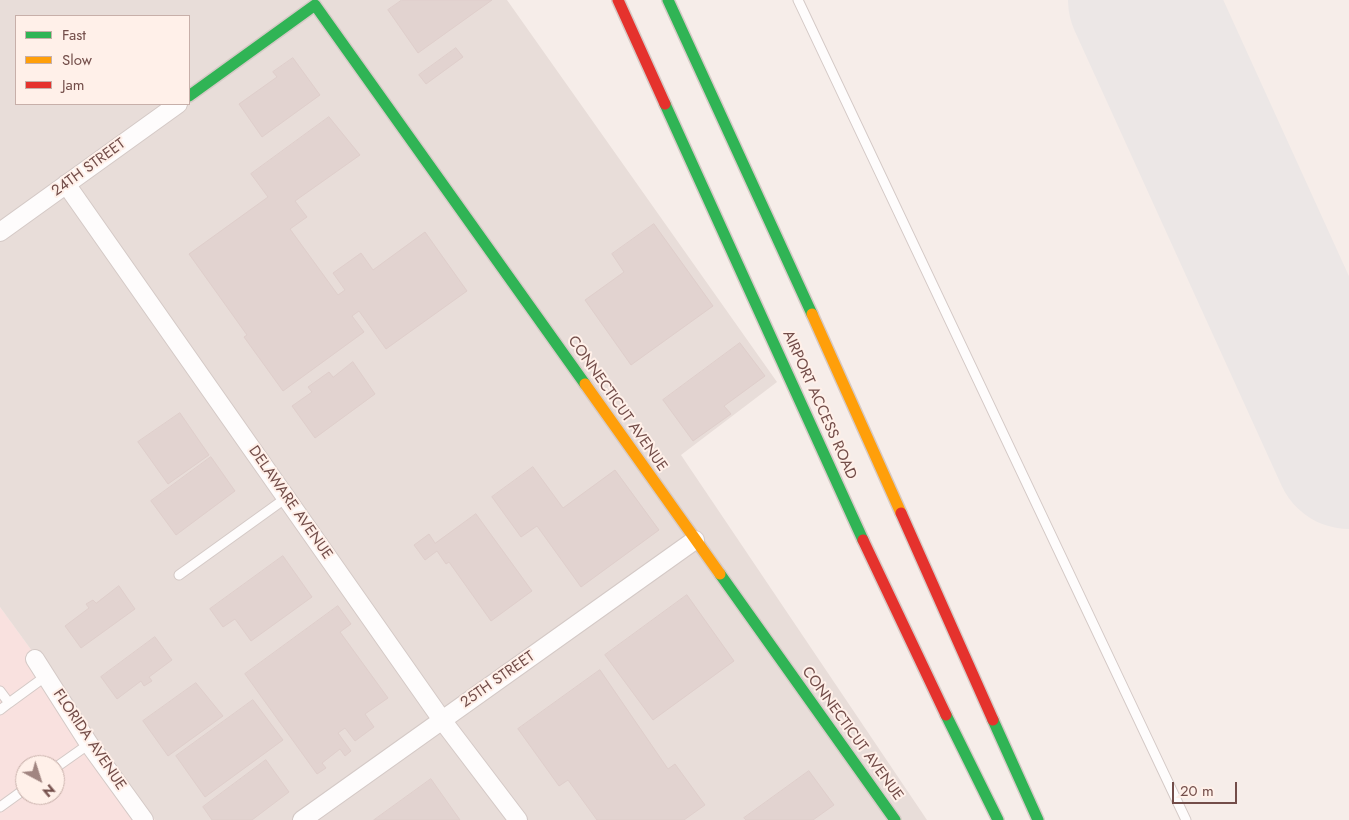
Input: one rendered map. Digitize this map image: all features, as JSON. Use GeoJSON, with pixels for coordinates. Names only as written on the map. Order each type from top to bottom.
{"type":"FeatureCollection","features":[{"type":"Feature","properties":{"kind":"main road","name":"AIRPORT ACCESS ROAD"},"geometry":{"type":"LineString","coordinates":[[618,0],[913,649],[998,820]]}},
{"type":"Feature","properties":{"kind":"main road","name":"AIRPORT ACCESS ROAD"},"geometry":{"type":"LineString","coordinates":[[668,0],[844,385],[1038,820]]}},
{"type":"Feature","properties":{"kind":"main road"},"geometry":{"type":"LineString","coordinates":[[190,95],[319,2]]}},
{"type":"Feature","properties":{"kind":"main road","name":"CONNECTICUT AVENUE"},"geometry":{"type":"LineString","coordinates":[[319,2],[695,540],[895,820]]}},
{"type":"Feature","properties":{"kind":"street","name":"24TH STREET"},"geometry":{"type":"LineString","coordinates":[[0,232],[177,105]]}},
{"type":"Feature","properties":{"kind":"street","name":"DELAWARE AVENUE"},"geometry":{"type":"LineString","coordinates":[[66,184],[442,720],[518,820]]}},
{"type":"Feature","properties":{"kind":"street","name":"25TH STREET"},"geometry":{"type":"LineString","coordinates":[[302,820],[695,540]]}},
{"type":"Feature","properties":{"kind":"street","name":"FLORIDA AVENUE"},"geometry":{"type":"LineString","coordinates":[[36,659],[89,744],[144,820]]}},
{"type":"Feature","properties":{"kind":"lane"},"geometry":{"type":"LineString","coordinates":[[798,0],[1186,820]]}},
{"type":"Feature","properties":{"kind":"lane"},"geometry":{"type":"LineString","coordinates":[[179,574],[286,498]]}},
{"type":"Feature","properties":{"kind":"lane"},"geometry":{"type":"LineString","coordinates":[[0,710],[46,676]]}},
{"type":"Feature","properties":{"kind":"lane"},"geometry":{"type":"LineString","coordinates":[[0,690],[9,703]]}},
{"type":"Feature","properties":{"kind":"lane"},"geometry":{"type":"LineString","coordinates":[[65,761],[89,744]]}},
{"type":"Feature","properties":{"kind":"lane"},"geometry":{"type":"LineString","coordinates":[[0,807],[15,796]]}},
{"type":"Feature","properties":{"kind":"shaded area"},"geometry":{"type":"Polygon","coordinates":[[[0,0],[507,0],[777,382],[681,455],[927,820],[155,820],[0,607],[0,0]]]}},
{"type":"Feature","properties":{"kind":"shaded area"},"geometry":{"type":"Polygon","coordinates":[[[0,607],[155,820],[0,820],[0,607]]]}},
{"type":"Feature","properties":{"kind":"building"},"geometry":{"type":"Polygon","coordinates":[[[402,0],[492,0],[418,53],[388,10],[402,0]]]}},
{"type":"Feature","properties":{"kind":"building"},"geometry":{"type":"Polygon","coordinates":[[[456,48],[463,57],[426,84],[419,75],[456,48]]]}},
{"type":"Feature","properties":{"kind":"building"},"geometry":{"type":"Polygon","coordinates":[[[293,58],[320,95],[262,137],[239,104],[277,77],[273,72],[293,58]]]}},
{"type":"Feature","properties":{"kind":"building"},"geometry":{"type":"Polygon","coordinates":[[[329,117],[360,155],[295,201],[307,217],[290,229],[338,295],[345,290],[333,273],[361,253],[373,270],[425,232],[467,291],[386,349],[359,311],[352,316],[364,332],[283,391],[244,337],[247,335],[189,254],[268,197],[251,174],[329,117]]]}},
{"type":"Feature","properties":{"kind":"building"},"geometry":{"type":"Polygon","coordinates":[[[654,224],[713,306],[631,365],[585,300],[624,272],[612,254],[654,224]]]}},
{"type":"Feature","properties":{"kind":"building"},"geometry":{"type":"Polygon","coordinates":[[[740,343],[765,376],[724,406],[731,414],[693,441],[663,400],[740,343]]]}},
{"type":"Feature","properties":{"kind":"building"},"geometry":{"type":"Polygon","coordinates":[[[353,362],[375,394],[315,438],[292,406],[312,392],[308,387],[329,372],[333,377],[353,362]]]}},
{"type":"Feature","properties":{"kind":"building"},"geometry":{"type":"Polygon","coordinates":[[[180,413],[209,455],[168,484],[138,442],[180,413]]]}},
{"type":"Feature","properties":{"kind":"building"},"geometry":{"type":"Polygon","coordinates":[[[211,457],[235,491],[176,535],[151,501],[211,457]]]}},
{"type":"Feature","properties":{"kind":"building"},"geometry":{"type":"Polygon","coordinates":[[[533,467],[563,508],[615,470],[659,530],[581,587],[537,526],[521,537],[492,497],[533,467]]]}},
{"type":"Feature","properties":{"kind":"building"},"geometry":{"type":"Polygon","coordinates":[[[476,514],[532,591],[491,621],[449,562],[446,564],[437,551],[425,560],[414,545],[429,534],[435,543],[476,514]]]}},
{"type":"Feature","properties":{"kind":"building"},"geometry":{"type":"Polygon","coordinates":[[[283,556],[312,597],[251,641],[235,619],[223,627],[210,609],[283,556]]]}},
{"type":"Feature","properties":{"kind":"building"},"geometry":{"type":"Polygon","coordinates":[[[119,586],[135,609],[81,648],[65,626],[89,608],[86,604],[93,600],[96,603],[119,586]]]}},
{"type":"Feature","properties":{"kind":"building"},"geometry":{"type":"Polygon","coordinates":[[[687,595],[734,661],[653,720],[605,655],[687,595]]]}},
{"type":"Feature","properties":{"kind":"building"},"geometry":{"type":"Polygon","coordinates":[[[338,606],[351,624],[340,632],[388,698],[365,714],[374,727],[355,741],[345,728],[338,733],[351,751],[345,756],[340,749],[322,763],[326,768],[317,774],[245,674],[338,606]]]}},
{"type":"Feature","properties":{"kind":"building"},"geometry":{"type":"Polygon","coordinates":[[[155,637],[172,660],[149,677],[152,681],[144,686],[141,681],[117,699],[101,677],[155,637]]]}},
{"type":"Feature","properties":{"kind":"building"},"geometry":{"type":"Polygon","coordinates":[[[600,670],[668,769],[675,764],[705,805],[684,820],[597,820],[568,780],[559,786],[518,729],[600,670]]]}},
{"type":"Feature","properties":{"kind":"building"},"geometry":{"type":"Polygon","coordinates":[[[196,683],[223,716],[168,756],[143,721],[196,683]]]}},
{"type":"Feature","properties":{"kind":"building"},"geometry":{"type":"Polygon","coordinates":[[[253,700],[283,740],[205,797],[176,756],[253,700]]]}},
{"type":"Feature","properties":{"kind":"building"},"geometry":{"type":"Polygon","coordinates":[[[266,760],[289,792],[252,820],[212,820],[203,807],[266,760]]]}},
{"type":"Feature","properties":{"kind":"building"},"geometry":{"type":"Polygon","coordinates":[[[809,771],[834,805],[813,820],[746,820],[744,818],[809,771]]]}},
{"type":"Feature","properties":{"kind":"building"},"geometry":{"type":"Polygon","coordinates":[[[431,779],[460,820],[374,820],[431,779]]]}},
{"type":"Feature","properties":{"kind":"runway"},"geometry":{"type":"LineString","coordinates":[[1142,0],[1349,455]]}},
{"type":"Feature","properties":{"kind":"traffic: fast"},"geometry":{"type":"LineString","coordinates":[[668,0],[812,314]]}},
{"type":"Feature","properties":{"kind":"traffic: fast"},"geometry":{"type":"LineString","coordinates":[[190,95],[315,5],[585,384]]}},
{"type":"Feature","properties":{"kind":"traffic: fast"},"geometry":{"type":"LineString","coordinates":[[665,104],[863,540]]}},
{"type":"Feature","properties":{"kind":"traffic: fast"},"geometry":{"type":"LineString","coordinates":[[720,574],[895,820]]}},
{"type":"Feature","properties":{"kind":"traffic: fast"},"geometry":{"type":"LineString","coordinates":[[946,715],[998,820]]}},
{"type":"Feature","properties":{"kind":"traffic: fast"},"geometry":{"type":"LineString","coordinates":[[993,720],[1038,820]]}},
{"type":"Feature","properties":{"kind":"traffic: slow"},"geometry":{"type":"LineString","coordinates":[[812,314],[901,513]]}},
{"type":"Feature","properties":{"kind":"traffic: slow"},"geometry":{"type":"LineString","coordinates":[[585,384],[720,574]]}},
{"type":"Feature","properties":{"kind":"traffic: jam"},"geometry":{"type":"LineString","coordinates":[[618,0],[665,104]]}},
{"type":"Feature","properties":{"kind":"traffic: jam"},"geometry":{"type":"LineString","coordinates":[[901,513],[993,720]]}},
{"type":"Feature","properties":{"kind":"traffic: jam"},"geometry":{"type":"LineString","coordinates":[[863,540],[946,715]]}}]}
